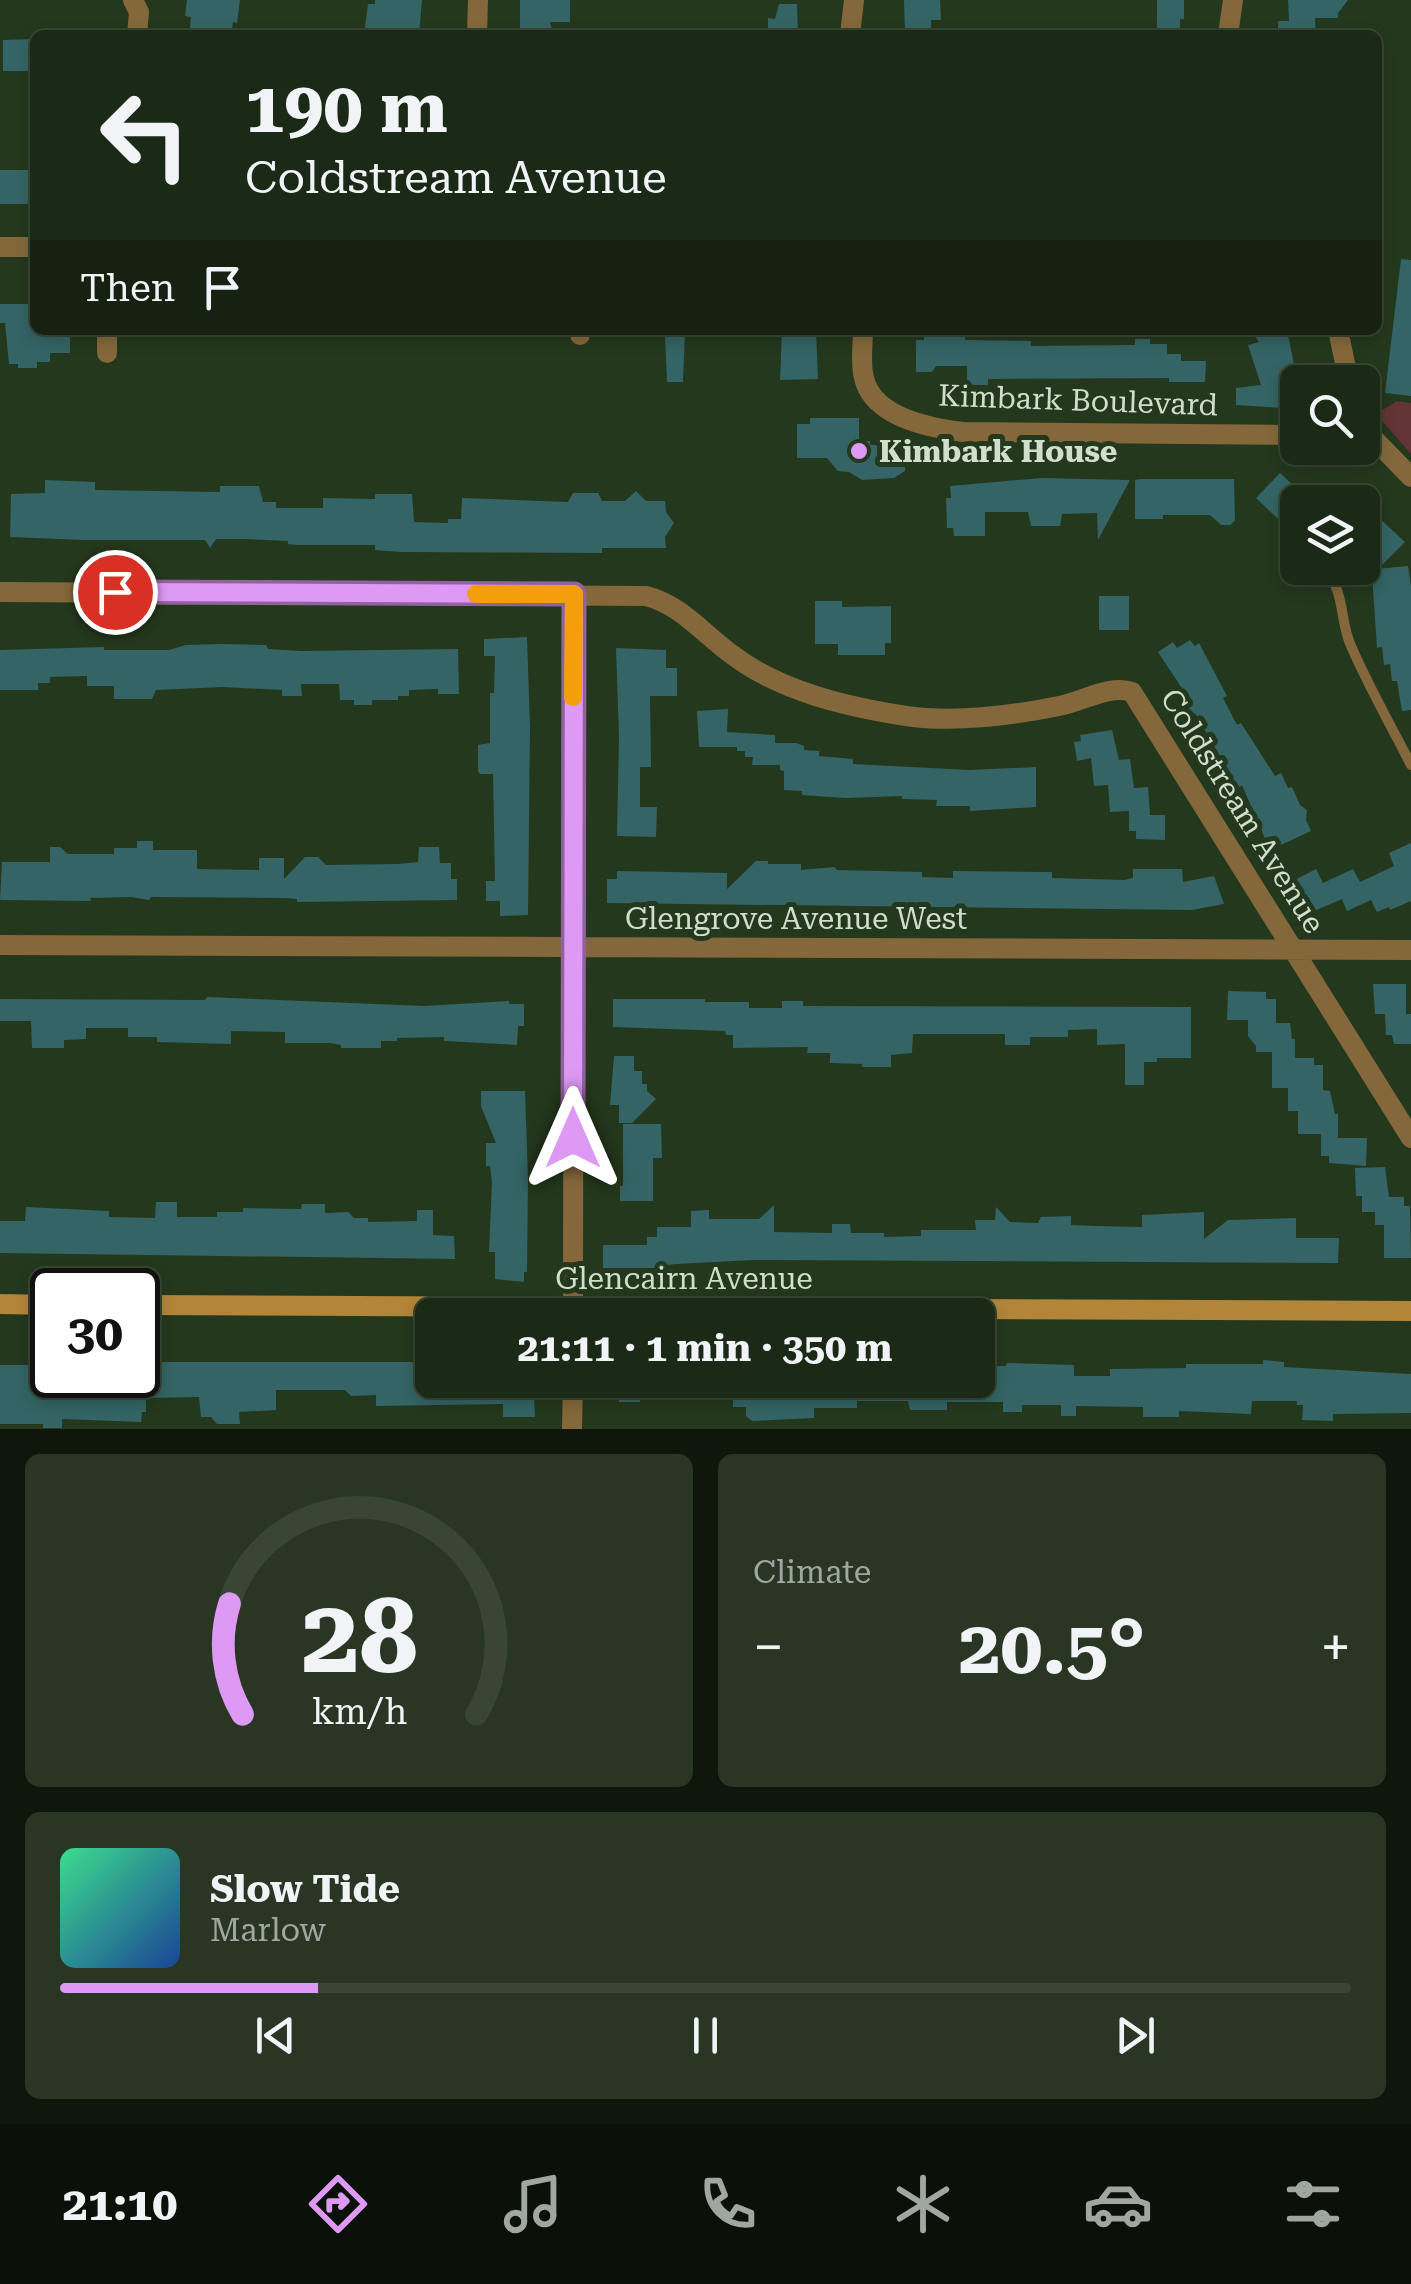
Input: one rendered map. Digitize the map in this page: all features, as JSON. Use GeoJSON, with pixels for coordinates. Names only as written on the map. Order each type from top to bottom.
{"type":"FeatureCollection","features":[{"type":"Feature","properties":{"kind":"street"},"geometry":{"type":"LineString","coordinates":[[132,0],[139,12],[137,30]]}},
{"type":"Feature","properties":{"kind":"street"},"geometry":{"type":"LineString","coordinates":[[477,30],[478,0]]}},
{"type":"Feature","properties":{"kind":"street"},"geometry":{"type":"LineString","coordinates":[[851,30],[854,0]]}},
{"type":"Feature","properties":{"kind":"street"},"geometry":{"type":"LineString","coordinates":[[1229,30],[1232,0]]}},
{"type":"Feature","properties":{"kind":"street"},"geometry":{"type":"LineString","coordinates":[[0,247],[30,247]]}},
{"type":"Feature","properties":{"kind":"street"},"geometry":{"type":"LineString","coordinates":[[107,335],[108,354]]}},
{"type":"Feature","properties":{"kind":"street","name":"Kimbark Boulevard"},"geometry":{"type":"LineString","coordinates":[[863,335],[864,381],[872,395],[891,410],[932,428],[963,432],[1280,435]]}},
{"type":"Feature","properties":{"kind":"street"},"geometry":{"type":"LineString","coordinates":[[1339,335],[1345,365]]}},
{"type":"Feature","properties":{"kind":"street"},"geometry":{"type":"LineString","coordinates":[[1380,444],[1411,476]]}},
{"type":"Feature","properties":{"kind":"street","name":"Coldstream Avenue"},"geometry":{"type":"LineString","coordinates":[[0,592],[636,596],[661,601],[680,612],[736,658],[769,676],[839,703],[886,713],[918,718],[979,717],[1061,706],[1120,689],[1132,692],[1411,1138]]}},
{"type":"Feature","properties":{"kind":"street"},"geometry":{"type":"LineString","coordinates":[[573,1298],[574,594]]}},
{"type":"Feature","properties":{"kind":"street","name":"Glengrove Avenue West"},"geometry":{"type":"LineString","coordinates":[[0,944],[1411,950]]}},
{"type":"Feature","properties":{"kind":"street"},"geometry":{"type":"LineString","coordinates":[[0,1304],[30,1304]]}},
{"type":"Feature","properties":{"kind":"street","name":"Glencairn Avenue"},"geometry":{"type":"LineString","coordinates":[[160,1305],[415,1309]]}},
{"type":"Feature","properties":{"kind":"street","name":"Glencairn Avenue"},"geometry":{"type":"LineString","coordinates":[[995,1311],[1411,1311]]}},
{"type":"Feature","properties":{"kind":"street"},"geometry":{"type":"LineString","coordinates":[[572,1398],[572,1429]]}},
{"type":"Feature","properties":{"kind":"lane"},"geometry":{"type":"LineString","coordinates":[[1335,585],[1344,605],[1349,642],[1411,765]]}},
{"type":"Feature","properties":{"kind":"shaded area"},"geometry":{"type":"Polygon","coordinates":[[[1397,401],[1411,403],[1411,454],[1380,419],[1380,412],[1397,401]]]}},
{"type":"Feature","properties":{"kind":"building"},"geometry":{"type":"Polygon","coordinates":[[[187,0],[240,0],[237,23],[233,22],[232,30],[190,30],[191,17],[185,16],[187,0]]]}},
{"type":"Feature","properties":{"kind":"building"},"geometry":{"type":"Polygon","coordinates":[[[375,0],[422,0],[419,30],[365,30],[368,4],[375,4],[375,0]]]}},
{"type":"Feature","properties":{"kind":"building"},"geometry":{"type":"Polygon","coordinates":[[[520,0],[570,0],[570,22],[550,22],[552,30],[520,30],[520,0]]]}},
{"type":"Feature","properties":{"kind":"building"},"geometry":{"type":"Polygon","coordinates":[[[904,0],[940,0],[941,20],[931,20],[931,30],[905,30],[904,0]]]}},
{"type":"Feature","properties":{"kind":"building"},"geometry":{"type":"Polygon","coordinates":[[[1157,0],[1184,0],[1180,30],[1157,30],[1157,0]]]}},
{"type":"Feature","properties":{"kind":"building"},"geometry":{"type":"Polygon","coordinates":[[[1288,0],[1348,0],[1338,18],[1315,18],[1316,30],[1278,30],[1278,21],[1289,21],[1288,0]]]}},
{"type":"Feature","properties":{"kind":"building"},"geometry":{"type":"Polygon","coordinates":[[[779,4],[797,4],[798,30],[768,30],[768,18],[775,19],[779,4]]]}},
{"type":"Feature","properties":{"kind":"building"},"geometry":{"type":"Polygon","coordinates":[[[30,39],[30,71],[3,71],[3,40],[30,39]]]}},
{"type":"Feature","properties":{"kind":"building"},"geometry":{"type":"Polygon","coordinates":[[[0,170],[30,170],[30,204],[0,204],[0,170]]]}},
{"type":"Feature","properties":{"kind":"building"},"geometry":{"type":"Polygon","coordinates":[[[1401,259],[1411,260],[1411,396],[1385,393],[1401,259]]]}},
{"type":"Feature","properties":{"kind":"building"},"geometry":{"type":"Polygon","coordinates":[[[0,304],[30,304],[30,335],[70,335],[70,353],[50,353],[50,362],[37,362],[37,368],[18,368],[18,364],[9,364],[5,323],[0,323],[0,304]]]}},
{"type":"Feature","properties":{"kind":"building"},"geometry":{"type":"Polygon","coordinates":[[[685,335],[683,382],[667,382],[665,336],[685,335]]]}},
{"type":"Feature","properties":{"kind":"building"},"geometry":{"type":"Polygon","coordinates":[[[782,335],[816,335],[818,379],[780,380],[782,335]]]}},
{"type":"Feature","properties":{"kind":"building"},"geometry":{"type":"Polygon","coordinates":[[[924,335],[942,335],[965,340],[1031,341],[1031,346],[1135,345],[1135,339],[1150,339],[1150,344],[1167,344],[1167,354],[1181,354],[1181,361],[1206,361],[1205,382],[1169,382],[1169,378],[988,379],[988,385],[967,385],[967,366],[936,366],[932,372],[916,372],[916,340],[924,340],[924,335]]]}},
{"type":"Feature","properties":{"kind":"building"},"geometry":{"type":"Polygon","coordinates":[[[1254,335],[1288,335],[1294,365],[1280,365],[1280,408],[1236,405],[1236,388],[1261,385],[1248,345],[1259,342],[1254,335]]]}},
{"type":"Feature","properties":{"kind":"building","name":"Kimbark House"},"geometry":{"type":"Polygon","coordinates":[[[810,418],[859,418],[859,441],[888,445],[888,454],[905,460],[905,471],[894,478],[862,480],[838,471],[827,458],[797,458],[797,424],[810,424],[810,418]]]}},
{"type":"Feature","properties":{"kind":"building"},"geometry":{"type":"Polygon","coordinates":[[[1280,473],[1293,485],[1280,485],[1280,521],[1256,498],[1280,473]]]}},
{"type":"Feature","properties":{"kind":"building"},"geometry":{"type":"Polygon","coordinates":[[[1042,478],[1130,480],[1098,540],[1097,513],[1062,514],[1060,526],[1031,526],[1028,512],[985,512],[985,536],[954,536],[953,528],[947,528],[946,498],[951,498],[950,486],[1042,478]]]}},
{"type":"Feature","properties":{"kind":"building"},"geometry":{"type":"Polygon","coordinates":[[[1234,479],[1235,521],[1221,525],[1210,515],[1135,519],[1135,480],[1234,479]]]}},
{"type":"Feature","properties":{"kind":"building"},"geometry":{"type":"Polygon","coordinates":[[[45,480],[95,482],[95,490],[220,492],[220,486],[259,486],[263,502],[276,502],[276,508],[323,508],[323,498],[375,499],[375,494],[412,494],[414,522],[448,523],[448,519],[461,519],[462,498],[568,502],[573,493],[598,493],[602,501],[625,501],[636,491],[646,501],[665,501],[666,512],[674,523],[665,537],[666,548],[602,548],[602,553],[401,552],[375,550],[375,545],[297,545],[245,539],[216,539],[210,548],[205,540],[10,537],[11,494],[45,493],[45,480]]]}},
{"type":"Feature","properties":{"kind":"building"},"geometry":{"type":"Polygon","coordinates":[[[1380,519],[1405,542],[1380,565],[1380,519]]]}},
{"type":"Feature","properties":{"kind":"building"},"geometry":{"type":"Polygon","coordinates":[[[1408,566],[1411,710],[1402,711],[1397,681],[1392,681],[1390,664],[1384,665],[1382,647],[1377,648],[1373,585],[1380,585],[1380,569],[1408,566]]]}},
{"type":"Feature","properties":{"kind":"building"},"geometry":{"type":"Polygon","coordinates":[[[1099,596],[1129,596],[1129,630],[1099,630],[1099,596]]]}},
{"type":"Feature","properties":{"kind":"building"},"geometry":{"type":"Polygon","coordinates":[[[815,601],[842,601],[842,607],[891,606],[891,643],[885,643],[885,655],[838,655],[838,644],[815,644],[815,601]]]}},
{"type":"Feature","properties":{"kind":"building"},"geometry":{"type":"Polygon","coordinates":[[[527,637],[528,915],[500,916],[500,901],[486,901],[486,881],[495,881],[493,774],[478,771],[478,745],[490,743],[490,693],[494,693],[495,656],[484,656],[484,639],[527,637]]]}},
{"type":"Feature","properties":{"kind":"building"},"geometry":{"type":"Polygon","coordinates":[[[1190,640],[1195,646],[1199,643],[1227,696],[1223,698],[1237,725],[1241,723],[1275,776],[1281,773],[1307,810],[1311,831],[1270,850],[1242,785],[1238,788],[1195,713],[1191,716],[1180,695],[1185,693],[1158,652],[1173,642],[1177,648],[1190,640]]]}},
{"type":"Feature","properties":{"kind":"building"},"geometry":{"type":"Polygon","coordinates":[[[220,644],[301,651],[458,649],[459,694],[438,694],[438,689],[409,690],[409,696],[398,696],[398,700],[354,705],[354,700],[340,700],[339,684],[301,684],[302,696],[282,696],[282,690],[222,687],[156,690],[152,699],[114,699],[114,686],[87,686],[87,676],[50,677],[50,683],[38,683],[38,690],[0,690],[0,650],[169,650],[220,644]]]}},
{"type":"Feature","properties":{"kind":"building"},"geometry":{"type":"Polygon","coordinates":[[[616,648],[666,650],[666,668],[677,668],[677,696],[650,696],[651,767],[640,767],[640,807],[657,807],[656,837],[617,836],[616,648]]]}},
{"type":"Feature","properties":{"kind":"building"},"geometry":{"type":"Polygon","coordinates":[[[728,709],[727,732],[775,735],[775,743],[796,743],[804,746],[804,750],[819,751],[819,756],[853,759],[853,764],[969,770],[1036,767],[1036,807],[970,811],[970,806],[936,806],[937,800],[902,796],[845,798],[784,790],[784,771],[780,765],[752,765],[753,757],[745,757],[745,751],[737,751],[737,747],[699,747],[697,711],[728,709]]]}},
{"type":"Feature","properties":{"kind":"building"},"geometry":{"type":"Polygon","coordinates":[[[1112,730],[1119,760],[1130,759],[1134,788],[1148,787],[1150,815],[1165,815],[1165,840],[1136,839],[1136,831],[1129,831],[1129,811],[1110,812],[1108,785],[1094,786],[1091,758],[1077,761],[1074,742],[1081,741],[1080,735],[1112,730]]]}},
{"type":"Feature","properties":{"kind":"building"},"geometry":{"type":"Polygon","coordinates":[[[137,841],[153,841],[153,850],[197,850],[197,869],[259,870],[259,858],[284,858],[284,879],[305,857],[318,857],[326,865],[398,864],[418,862],[419,847],[439,847],[440,863],[451,863],[451,879],[457,879],[457,900],[0,900],[2,862],[50,862],[50,847],[60,847],[68,854],[114,854],[114,848],[137,848],[137,841]]]}},
{"type":"Feature","properties":{"kind":"building"},"geometry":{"type":"Polygon","coordinates":[[[1411,843],[1411,901],[1390,910],[1389,907],[1377,912],[1371,900],[1347,911],[1342,899],[1312,912],[1305,900],[1301,902],[1291,882],[1316,869],[1323,883],[1353,869],[1360,882],[1394,866],[1389,853],[1411,843]]]}},
{"type":"Feature","properties":{"kind":"building"},"geometry":{"type":"Polygon","coordinates":[[[756,861],[801,864],[801,870],[834,867],[922,872],[922,877],[953,878],[953,871],[1052,872],[1052,878],[1124,880],[1133,878],[1133,869],[1182,869],[1183,882],[1214,876],[1224,904],[1192,910],[607,903],[607,879],[617,879],[617,871],[727,873],[727,889],[756,861]]]}},
{"type":"Feature","properties":{"kind":"building"},"geometry":{"type":"Polygon","coordinates":[[[1373,984],[1406,984],[1411,1044],[1394,1044],[1392,1035],[1386,1035],[1385,1014],[1375,1014],[1373,984]]]}},
{"type":"Feature","properties":{"kind":"building"},"geometry":{"type":"Polygon","coordinates":[[[1228,991],[1266,992],[1266,999],[1276,999],[1276,1023],[1290,1023],[1295,1058],[1314,1058],[1314,1065],[1323,1065],[1323,1090],[1330,1091],[1338,1114],[1338,1138],[1367,1138],[1366,1166],[1329,1163],[1329,1156],[1321,1156],[1321,1134],[1298,1134],[1298,1111],[1288,1111],[1288,1088],[1272,1088],[1272,1052],[1256,1052],[1248,1036],[1248,1020],[1227,1020],[1228,991]]]}},
{"type":"Feature","properties":{"kind":"building"},"geometry":{"type":"Polygon","coordinates":[[[207,997],[424,1006],[509,1001],[524,1004],[524,1026],[518,1026],[517,1045],[444,1041],[444,1037],[397,1038],[381,1041],[381,1048],[341,1048],[330,1043],[285,1043],[285,1032],[231,1031],[231,1044],[157,1042],[157,1037],[128,1037],[128,1028],[86,1028],[86,1039],[64,1040],[64,1048],[32,1048],[31,1021],[0,1021],[0,999],[207,997]]]}},
{"type":"Feature","properties":{"kind":"building"},"geometry":{"type":"Polygon","coordinates":[[[613,999],[705,999],[749,1002],[749,1008],[782,1008],[782,1001],[803,1001],[803,1006],[1191,1007],[1191,1058],[1144,1062],[1144,1085],[1125,1085],[1125,1044],[1097,1045],[1097,1029],[1068,1030],[1068,1037],[1030,1037],[1030,1045],[1005,1045],[1005,1034],[913,1034],[912,1053],[891,1055],[891,1067],[862,1067],[830,1063],[830,1053],[807,1053],[808,1047],[733,1048],[733,1035],[726,1035],[725,1031],[613,1027],[613,999]]]}},
{"type":"Feature","properties":{"kind":"building"},"geometry":{"type":"Polygon","coordinates":[[[614,1056],[634,1056],[634,1071],[642,1071],[642,1084],[647,1084],[647,1091],[656,1099],[632,1123],[619,1123],[619,1105],[610,1105],[614,1056]]]}},
{"type":"Feature","properties":{"kind":"building"},"geometry":{"type":"Polygon","coordinates":[[[481,1091],[525,1091],[528,1179],[524,1282],[495,1279],[495,1252],[489,1252],[492,1182],[490,1166],[486,1166],[486,1143],[496,1143],[481,1106],[481,1091]]]}},
{"type":"Feature","properties":{"kind":"building"},"geometry":{"type":"Polygon","coordinates":[[[623,1124],[661,1124],[662,1158],[653,1158],[653,1201],[620,1201],[623,1124]]]}},
{"type":"Feature","properties":{"kind":"building"},"geometry":{"type":"Polygon","coordinates":[[[1385,1167],[1389,1197],[1404,1197],[1404,1206],[1410,1206],[1411,1258],[1384,1258],[1384,1225],[1375,1225],[1375,1212],[1362,1212],[1362,1196],[1356,1196],[1355,1168],[1385,1167]]]}},
{"type":"Feature","properties":{"kind":"building"},"geometry":{"type":"Polygon","coordinates":[[[156,1202],[177,1202],[177,1217],[217,1217],[217,1212],[243,1212],[243,1208],[301,1209],[302,1204],[325,1204],[325,1213],[348,1212],[354,1218],[368,1218],[368,1222],[417,1221],[417,1210],[433,1210],[433,1235],[454,1236],[455,1259],[0,1253],[0,1221],[25,1221],[26,1207],[109,1211],[109,1217],[155,1218],[156,1202]]]}},
{"type":"Feature","properties":{"kind":"building"},"geometry":{"type":"Polygon","coordinates":[[[774,1205],[774,1232],[832,1233],[832,1224],[850,1224],[851,1233],[884,1233],[884,1237],[921,1236],[921,1230],[976,1230],[975,1220],[995,1220],[996,1207],[1010,1222],[1038,1223],[1041,1217],[1071,1216],[1071,1225],[1096,1226],[1142,1227],[1142,1215],[1204,1212],[1204,1239],[1228,1220],[1296,1218],[1296,1238],[1339,1238],[1338,1263],[753,1260],[665,1265],[666,1268],[603,1268],[603,1245],[647,1245],[647,1237],[657,1237],[657,1227],[691,1227],[691,1211],[709,1210],[709,1219],[759,1219],[774,1205]]]}},
{"type":"Feature","properties":{"kind":"building"},"geometry":{"type":"Polygon","coordinates":[[[1263,1360],[1284,1362],[1284,1367],[1411,1374],[1411,1413],[1333,1414],[1333,1421],[1302,1420],[1303,1405],[1297,1405],[1297,1401],[1252,1401],[1251,1414],[1179,1411],[1179,1417],[1143,1417],[1143,1407],[1076,1406],[1076,1416],[1061,1416],[1061,1405],[1022,1405],[1022,1412],[1003,1412],[1003,1402],[947,1402],[947,1410],[910,1410],[908,1401],[857,1401],[857,1408],[814,1408],[814,1418],[752,1421],[746,1416],[746,1407],[733,1407],[733,1398],[995,1398],[995,1366],[1007,1363],[1074,1365],[1074,1376],[1110,1376],[1110,1369],[1186,1368],[1186,1364],[1263,1364],[1263,1360]]]}},
{"type":"Feature","properties":{"kind":"building"},"geometry":{"type":"Polygon","coordinates":[[[160,1362],[415,1362],[415,1398],[534,1398],[535,1417],[503,1417],[503,1404],[376,1406],[376,1395],[351,1396],[345,1390],[276,1390],[276,1410],[239,1412],[240,1424],[217,1424],[211,1417],[201,1417],[199,1397],[160,1398],[160,1362]]]}},
{"type":"Feature","properties":{"kind":"building"},"geometry":{"type":"Polygon","coordinates":[[[0,1365],[30,1365],[30,1398],[146,1398],[146,1412],[142,1412],[141,1422],[62,1419],[62,1428],[0,1424],[0,1365]]]}},
{"type":"Feature","properties":{"kind":"building"},"geometry":{"type":"Polygon","coordinates":[[[619,1398],[640,1398],[640,1402],[619,1402],[619,1398]]]}},
{"type":"Feature","properties":{"kind":"slow traffic"},"geometry":{"type":"LineString","coordinates":[[476,594],[574,594],[573,697]]}},
{"type":"Feature","properties":{"kind":"place","name":"Kimbark House"},"geometry":{"type":"Point","coordinates":[859,451]}},
{"type":"Feature","properties":{"kind":"route"},"geometry":{"type":"LineString","coordinates":[[115,592],[574,594],[573,1138]]}}]}
